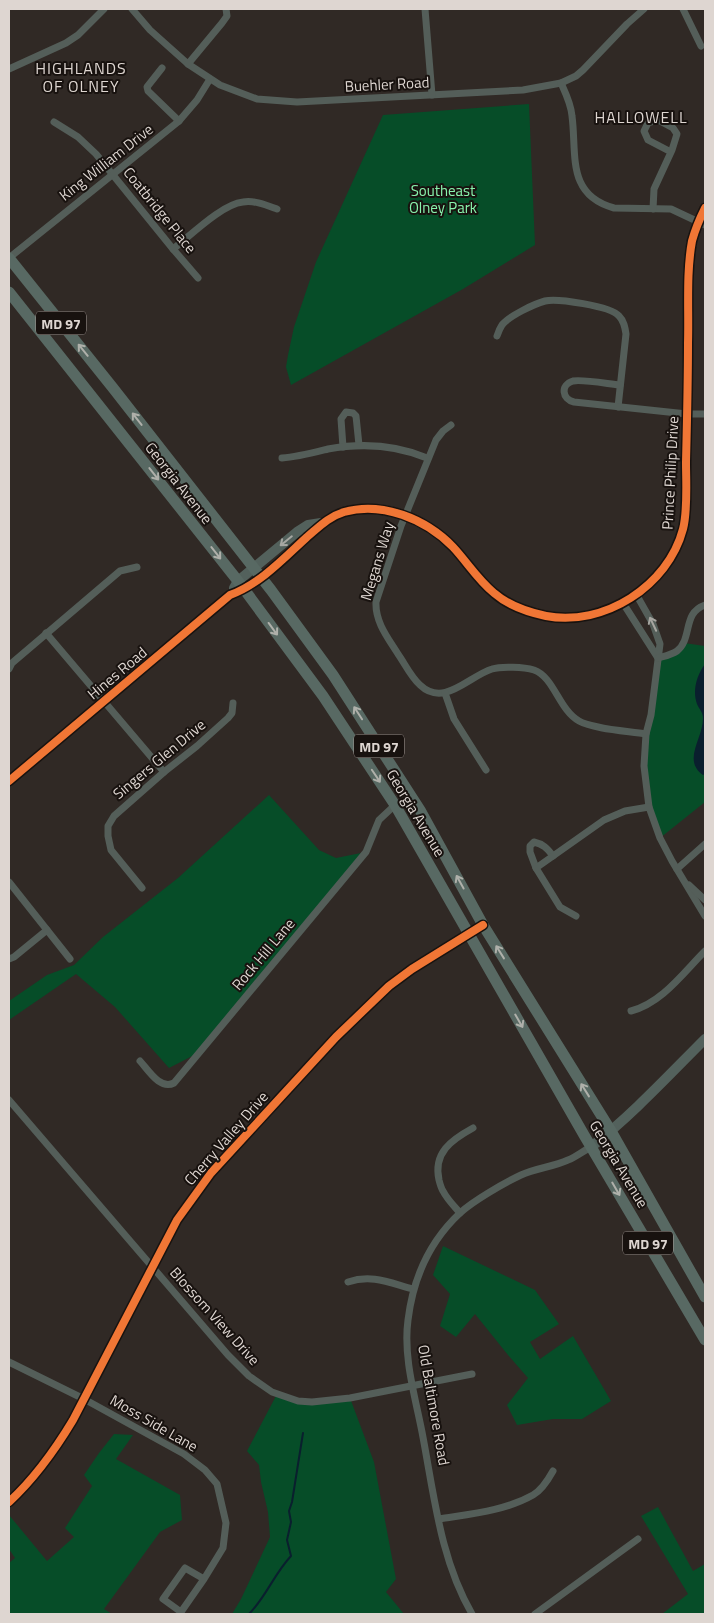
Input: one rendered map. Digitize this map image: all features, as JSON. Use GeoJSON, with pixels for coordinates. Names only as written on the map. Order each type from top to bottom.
{"type":"FeatureCollection","features":[{"type":"Feature","properties":{"kind":"main road","name":"Georgia Avenue"},"geometry":{"type":"LineString","coordinates":[[9,258],[261,577],[333,676],[420,810],[483,925],[611,1131],[705,1297]]}},
{"type":"Feature","properties":{"kind":"main road","name":"Georgia Avenue"},"geometry":{"type":"LineString","coordinates":[[9,292],[241,585],[323,696],[395,804],[591,1147],[705,1340]]}},
{"type":"Feature","properties":{"kind":"street"},"geometry":{"type":"LineString","coordinates":[[9,69],[66,44],[78,35],[104,9]]}},
{"type":"Feature","properties":{"kind":"street","name":"Buehler Road"},"geometry":{"type":"LineString","coordinates":[[132,9],[156,36],[188,64],[210,79],[244,95],[257,99],[284,102],[523,90],[561,83],[576,76],[583,70],[644,9]]}},
{"type":"Feature","properties":{"kind":"street"},"geometry":{"type":"LineString","coordinates":[[188,64],[227,16],[226,9]]}},
{"type":"Feature","properties":{"kind":"street"},"geometry":{"type":"LineString","coordinates":[[425,9],[432,95]]}},
{"type":"Feature","properties":{"kind":"street"},"geometry":{"type":"LineString","coordinates":[[683,9],[701,46]]}},
{"type":"Feature","properties":{"kind":"street"},"geometry":{"type":"LineString","coordinates":[[162,68],[149,83],[147,87],[148,92],[179,121]]}},
{"type":"Feature","properties":{"kind":"street","name":"King William Drive"},"geometry":{"type":"LineString","coordinates":[[9,258],[179,121],[197,100],[210,79]]}},
{"type":"Feature","properties":{"kind":"street"},"geometry":{"type":"LineString","coordinates":[[561,83],[570,103],[578,178],[591,197],[606,206],[614,208],[672,209],[702,223]]}},
{"type":"Feature","properties":{"kind":"street"},"geometry":{"type":"LineString","coordinates":[[653,208],[654,189],[671,152],[677,138],[676,131],[658,120],[648,123],[644,131],[648,140],[671,152]]}},
{"type":"Feature","properties":{"kind":"street","name":"Coatbridge Place"},"geometry":{"type":"LineString","coordinates":[[54,122],[88,145],[198,278]]}},
{"type":"Feature","properties":{"kind":"street"},"geometry":{"type":"LineString","coordinates":[[173,249],[221,211],[233,204],[253,202],[277,209]]}},
{"type":"Feature","properties":{"kind":"street","name":"Prince Philip Drive"},"geometry":{"type":"LineString","coordinates":[[241,585],[261,577],[322,523],[344,512],[364,509],[384,510],[406,516],[438,533],[495,594],[527,612],[558,618],[584,617],[611,609],[623,603],[649,584],[675,550],[684,525],[689,266],[693,240],[702,223],[705,208]]}},
{"type":"Feature","properties":{"kind":"street"},"geometry":{"type":"LineString","coordinates":[[497,336],[502,324],[526,308],[547,300],[610,309],[619,315],[624,323],[626,334],[618,407]]}},
{"type":"Feature","properties":{"kind":"street"},"geometry":{"type":"LineString","coordinates":[[620,385],[577,380],[567,384],[564,390],[565,396],[574,402],[687,414],[705,412],[705,422]]}},
{"type":"Feature","properties":{"kind":"street"},"geometry":{"type":"LineString","coordinates":[[343,447],[341,419],[346,412],[353,413],[356,416],[360,445]]}},
{"type":"Feature","properties":{"kind":"street","name":"Megans Way"},"geometry":{"type":"LineString","coordinates":[[445,693],[429,691],[418,684],[376,615],[377,596],[427,458],[436,440],[451,425]]}},
{"type":"Feature","properties":{"kind":"street"},"geometry":{"type":"LineString","coordinates":[[282,458],[364,445],[399,448],[415,452],[427,458]]}},
{"type":"Feature","properties":{"kind":"street","name":"Prince Philip Drive"},"geometry":{"type":"LineString","coordinates":[[241,585],[253,567],[297,532],[308,525],[322,523]]}},
{"type":"Feature","properties":{"kind":"street"},"geometry":{"type":"LineString","coordinates":[[9,668],[46,632],[120,571],[136,567]]}},
{"type":"Feature","properties":{"kind":"street","name":"Hines Road"},"geometry":{"type":"LineString","coordinates":[[9,781],[241,585]]}},
{"type":"Feature","properties":{"kind":"street"},"geometry":{"type":"LineString","coordinates":[[636,594],[653,624],[660,644],[651,715],[646,734],[644,766],[649,807],[660,838],[705,916]]}},
{"type":"Feature","properties":{"kind":"street"},"geometry":{"type":"LineString","coordinates":[[623,603],[658,658]]}},
{"type":"Feature","properties":{"kind":"street"},"geometry":{"type":"LineString","coordinates":[[658,658],[678,650],[684,643],[689,622],[694,612],[705,605]]}},
{"type":"Feature","properties":{"kind":"street"},"geometry":{"type":"LineString","coordinates":[[46,632],[164,772]]}},
{"type":"Feature","properties":{"kind":"street"},"geometry":{"type":"LineString","coordinates":[[486,770],[454,719],[445,693],[493,669],[533,670],[544,676],[569,713],[578,721],[589,725],[646,734]]}},
{"type":"Feature","properties":{"kind":"street","name":"Singers Glen Drive"},"geometry":{"type":"LineString","coordinates":[[142,888],[111,850],[108,826],[114,816],[228,718],[232,713],[233,703]]}},
{"type":"Feature","properties":{"kind":"street","name":"Rock Hill Lane"},"geometry":{"type":"LineString","coordinates":[[140,1062],[162,1085],[168,1086],[174,1083],[366,852],[379,820],[395,804]]}},
{"type":"Feature","properties":{"kind":"street"},"geometry":{"type":"LineString","coordinates":[[536,868],[604,820],[625,811],[649,807]]}},
{"type":"Feature","properties":{"kind":"street"},"geometry":{"type":"LineString","coordinates":[[553,856],[546,846],[541,843],[534,842],[530,846],[530,852],[536,868],[544,883],[560,907],[576,916]]}},
{"type":"Feature","properties":{"kind":"street"},"geometry":{"type":"LineString","coordinates":[[677,869],[705,844]]}},
{"type":"Feature","properties":{"kind":"street"},"geometry":{"type":"LineString","coordinates":[[685,881],[705,900]]}},
{"type":"Feature","properties":{"kind":"street"},"geometry":{"type":"LineString","coordinates":[[9,882],[70,959]]}},
{"type":"Feature","properties":{"kind":"street","name":"Cherry Valley Drive"},"geometry":{"type":"LineString","coordinates":[[9,1502],[44,1465],[73,1420],[177,1220],[211,1172],[336,1037],[389,986],[412,969],[483,925]]}},
{"type":"Feature","properties":{"kind":"street"},"geometry":{"type":"LineString","coordinates":[[9,959],[47,930]]}},
{"type":"Feature","properties":{"kind":"street"},"geometry":{"type":"LineString","coordinates":[[631,1011],[641,1009],[659,998],[705,951]]}},
{"type":"Feature","properties":{"kind":"street","name":"Old Baltimore Road"},"geometry":{"type":"LineString","coordinates":[[472,1614],[458,1589],[446,1554],[408,1352],[407,1322],[413,1289],[423,1263],[434,1242],[460,1213],[521,1175],[568,1160],[591,1147],[611,1131],[705,1039]]}},
{"type":"Feature","properties":{"kind":"street","name":"Blossom View Drive"},"geometry":{"type":"LineString","coordinates":[[9,1100],[228,1354],[249,1376],[272,1392],[298,1401],[312,1402],[350,1398],[472,1374]]}},
{"type":"Feature","properties":{"kind":"street"},"geometry":{"type":"LineString","coordinates":[[460,1213],[442,1190],[437,1170],[440,1156],[447,1146],[458,1136],[473,1128]]}},
{"type":"Feature","properties":{"kind":"street"},"geometry":{"type":"LineString","coordinates":[[348,1282],[360,1278],[375,1278],[413,1289]]}},
{"type":"Feature","properties":{"kind":"street","name":"Moss Side Lane"},"geometry":{"type":"LineString","coordinates":[[9,1362],[84,1399],[184,1454],[206,1470],[217,1484],[223,1507],[226,1522],[222,1548],[204,1579],[181,1612],[163,1599],[185,1568],[204,1579]]}},
{"type":"Feature","properties":{"kind":"street"},"geometry":{"type":"LineString","coordinates":[[439,1519],[480,1512],[519,1501],[538,1491],[553,1471]]}},
{"type":"Feature","properties":{"kind":"street"},"geometry":{"type":"LineString","coordinates":[[534,1614],[638,1539]]}},
{"type":"Feature","properties":{"kind":"green space","name":"Southeast Olney Park"},"geometry":{"type":"Polygon","coordinates":[[[529,104],[535,245],[463,289],[291,385],[286,367],[288,355],[294,327],[316,262],[383,115],[529,104]]]}},
{"type":"Feature","properties":{"kind":"green space"},"geometry":{"type":"Polygon","coordinates":[[[684,643],[705,646],[705,802],[660,838],[649,807],[644,766],[658,658],[671,654],[684,643]]]}},
{"type":"Feature","properties":{"kind":"green space"},"geometry":{"type":"Polygon","coordinates":[[[269,795],[319,850],[336,858],[366,852],[200,1052],[169,1068],[115,1007],[76,974],[9,1020],[9,1001],[47,975],[74,965],[103,937],[178,878],[269,795]]]}},
{"type":"Feature","properties":{"kind":"green space"},"geometry":{"type":"Polygon","coordinates":[[[443,1246],[535,1290],[559,1324],[530,1342],[540,1359],[573,1336],[611,1401],[582,1419],[553,1419],[517,1425],[507,1405],[528,1378],[475,1314],[456,1337],[440,1326],[450,1294],[433,1275],[443,1246]]]}},
{"type":"Feature","properties":{"kind":"green space"},"geometry":{"type":"Polygon","coordinates":[[[277,1394],[298,1401],[350,1398],[374,1462],[396,1579],[386,1592],[404,1614],[232,1614],[270,1537],[268,1512],[259,1465],[247,1451],[277,1394]]]}},
{"type":"Feature","properties":{"kind":"green space"},"geometry":{"type":"Polygon","coordinates":[[[114,1434],[133,1435],[116,1459],[180,1495],[182,1520],[160,1532],[104,1609],[112,1614],[9,1614],[9,1563],[15,1558],[9,1549],[9,1515],[47,1561],[74,1537],[65,1528],[92,1486],[84,1475],[114,1434]]]}},
{"type":"Feature","properties":{"kind":"green space"},"geometry":{"type":"Polygon","coordinates":[[[658,1507],[693,1571],[705,1564],[705,1614],[662,1614],[688,1594],[641,1516],[658,1507]]]}},
{"type":"Feature","properties":{"kind":"water"},"geometry":{"type":"Polygon","coordinates":[[[705,664],[705,774],[703,775],[694,763],[695,749],[703,718],[697,704],[695,688],[705,664]]]}},
{"type":"Feature","properties":{"kind":"waterway"},"geometry":{"type":"LineString","coordinates":[[249,1614],[291,1556],[287,1540],[291,1522],[289,1511],[303,1433]]}},
{"type":"Feature","properties":{"kind":"cycle path"},"geometry":{"type":"LineString","coordinates":[[9,781],[230,595],[261,577],[324,523],[344,512],[358,509],[373,509],[403,515],[417,521],[430,528],[453,547],[488,588],[500,598],[519,608],[539,614],[568,618],[590,615],[611,608],[631,598],[663,568],[675,550],[685,521],[689,266],[692,241],[705,208]]}},
{"type":"Feature","properties":{"kind":"cycle path"},"geometry":{"type":"LineString","coordinates":[[9,1502],[44,1463],[73,1420],[177,1220],[211,1173],[336,1037],[389,986],[412,969],[483,925]]}},
{"type":"Feature","properties":{"kind":"district","name":"HIGHLANDS OF OLNEY"},"geometry":{"type":"Point","coordinates":[81,77]}},
{"type":"Feature","properties":{"kind":"district","name":"HALLOWELL"},"geometry":{"type":"Point","coordinates":[641,117]}}]}
